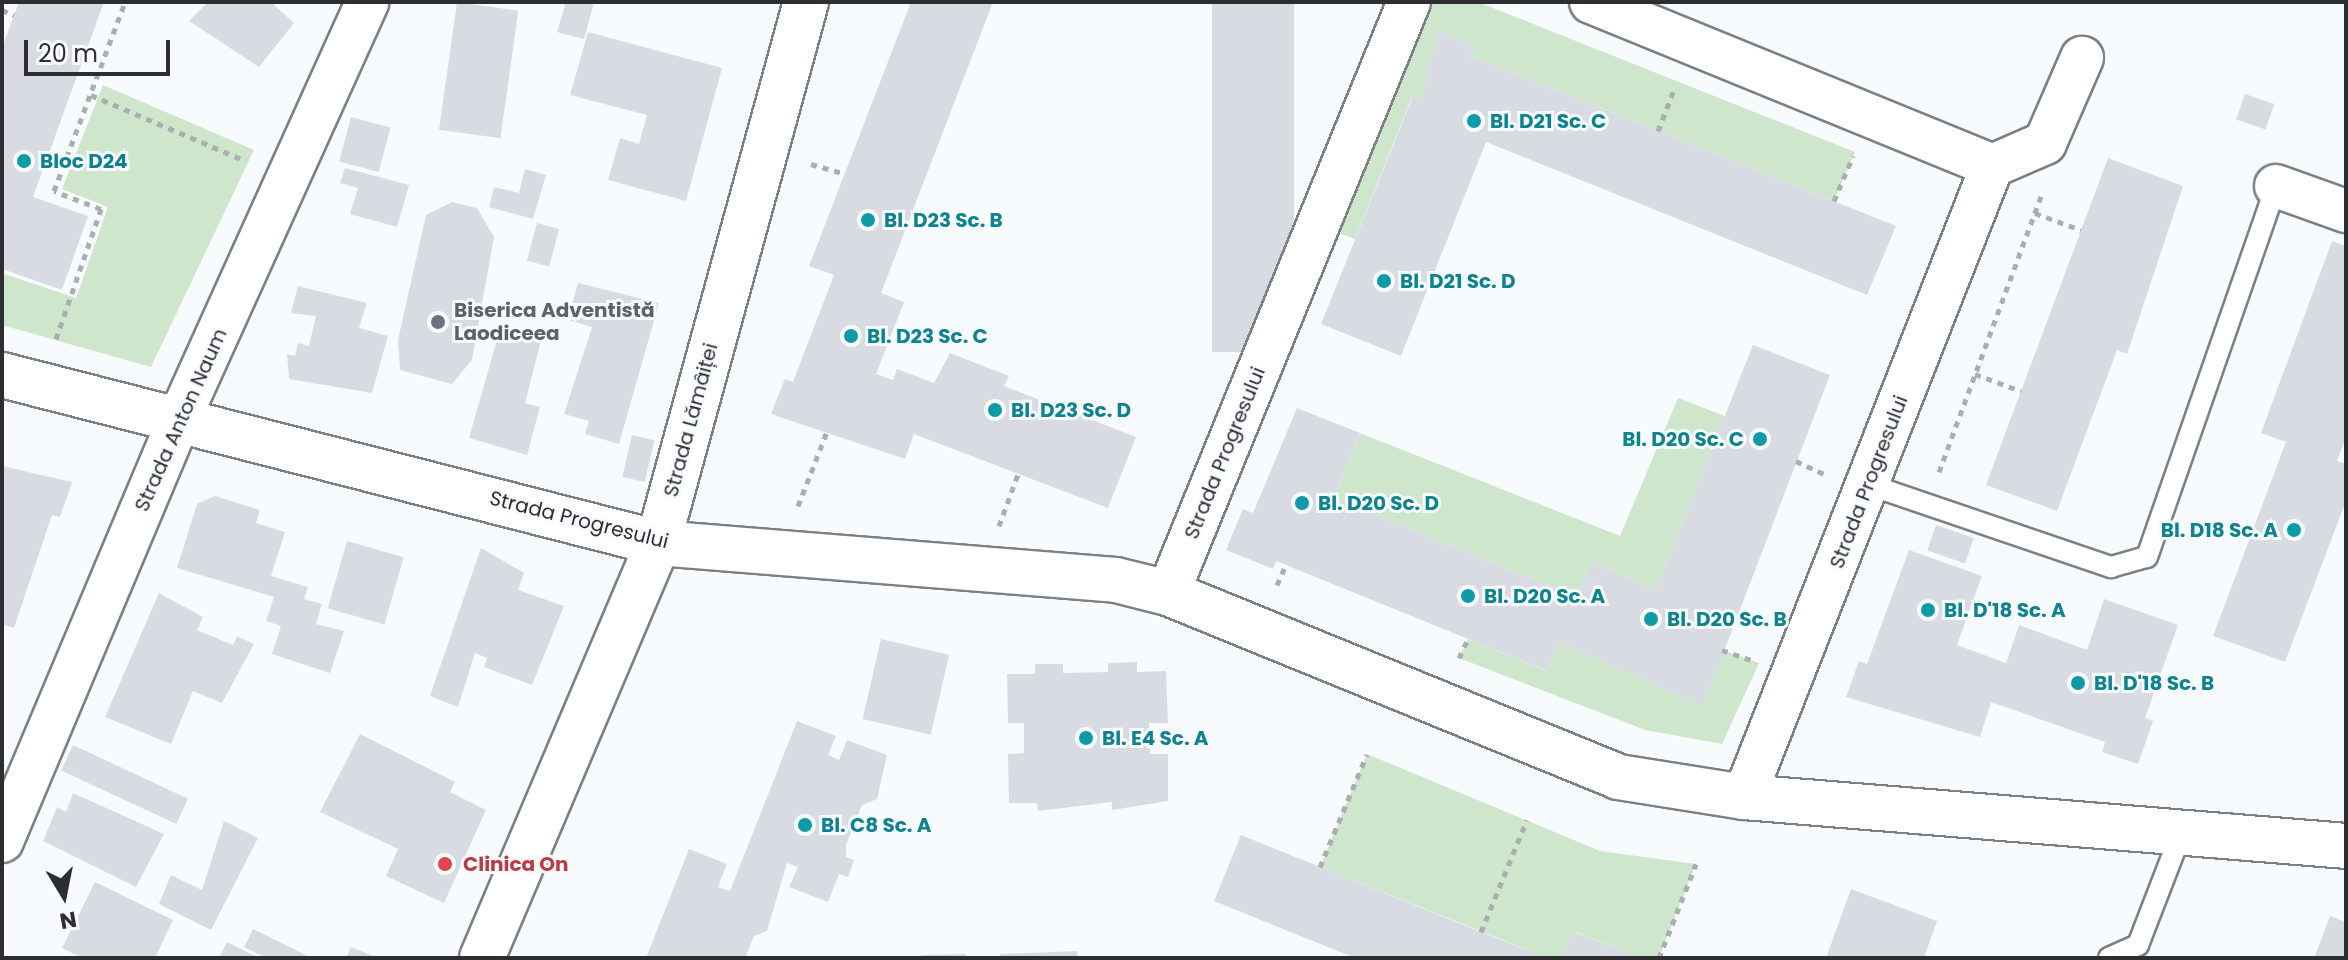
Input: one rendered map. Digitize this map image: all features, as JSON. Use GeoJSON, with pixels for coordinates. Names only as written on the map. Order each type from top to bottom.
{"type":"FeatureCollection","features":[{"type":"Feature","properties":{"kind":"street","name":"Strada Anton Naum"},"geometry":{"type":"LineString","coordinates":[[2,841],[180,417],[367,2]]}},
{"type":"Feature","properties":{"kind":"street","name":"Strada Lămâiței"},"geometry":{"type":"LineString","coordinates":[[482,958],[658,543],[806,2]]}},
{"type":"Feature","properties":{"kind":"street","name":"Strada Progresului"},"geometry":{"type":"LineString","coordinates":[[1168,593],[1409,2]]}},
{"type":"Feature","properties":{"kind":"street"},"geometry":{"type":"LineString","coordinates":[[1591,2],[1992,166],[2045,143],[2082,58]]}},
{"type":"Feature","properties":{"kind":"street","name":"Strada Progresului"},"geometry":{"type":"LineString","coordinates":[[1744,797],[1851,481],[1992,166]]}},
{"type":"Feature","properties":{"kind":"street"},"geometry":{"type":"LineString","coordinates":[[2276,186],[2346,211]]}},
{"type":"Feature","properties":{"kind":"street","name":"Strada Progresului"},"geometry":{"type":"LineString","coordinates":[[2,375],[180,417],[658,543],[1065,571],[1168,593],[1618,777],[1744,797],[2180,836],[2346,846]]}},
{"type":"Feature","properties":{"kind":"lane"},"geometry":{"type":"LineString","coordinates":[[1851,481],[2111,567],[2147,557],[2276,186]]}},
{"type":"Feature","properties":{"kind":"lane"},"geometry":{"type":"LineString","coordinates":[[2109,958],[2138,945],[2180,836]]}},
{"type":"Feature","properties":{"kind":"path"},"geometry":{"type":"LineString","coordinates":[[54,345],[101,209],[54,191],[125,2]]}},
{"type":"Feature","properties":{"kind":"path"},"geometry":{"type":"LineString","coordinates":[[2,10],[14,15]]}},
{"type":"Feature","properties":{"kind":"path"},"geometry":{"type":"LineString","coordinates":[[1658,131],[1677,81]]}},
{"type":"Feature","properties":{"kind":"path"},"geometry":{"type":"LineString","coordinates":[[91,95],[254,164]]}},
{"type":"Feature","properties":{"kind":"path"},"geometry":{"type":"LineString","coordinates":[[1834,201],[1855,152]]}},
{"type":"Feature","properties":{"kind":"path"},"geometry":{"type":"LineString","coordinates":[[800,161],[845,174]]}},
{"type":"Feature","properties":{"kind":"path"},"geometry":{"type":"LineString","coordinates":[[1938,477],[2044,189]]}},
{"type":"Feature","properties":{"kind":"path"},"geometry":{"type":"LineString","coordinates":[[2035,213],[2081,230]]}},
{"type":"Feature","properties":{"kind":"path"},"geometry":{"type":"LineString","coordinates":[[1975,374],[2021,391]]}},
{"type":"Feature","properties":{"kind":"path"},"geometry":{"type":"LineString","coordinates":[[797,508],[828,429]]}},
{"type":"Feature","properties":{"kind":"path"},"geometry":{"type":"LineString","coordinates":[[1796,461],[1851,481]]}},
{"type":"Feature","properties":{"kind":"path"},"geometry":{"type":"LineString","coordinates":[[999,527],[1018,474]]}},
{"type":"Feature","properties":{"kind":"path"},"geometry":{"type":"LineString","coordinates":[[1277,585],[1286,565]]}},
{"type":"Feature","properties":{"kind":"path"},"geometry":{"type":"LineString","coordinates":[[1459,658],[1468,639]]}},
{"type":"Feature","properties":{"kind":"path"},"geometry":{"type":"LineString","coordinates":[[1722,650],[1759,663]]}},
{"type":"Feature","properties":{"kind":"path"},"geometry":{"type":"LineString","coordinates":[[1320,867],[1367,754]]}},
{"type":"Feature","properties":{"kind":"path"},"geometry":{"type":"LineString","coordinates":[[1481,932],[1527,820]]}},
{"type":"Feature","properties":{"kind":"path"},"geometry":{"type":"LineString","coordinates":[[1659,958],[1696,864]]}},
{"type":"Feature","properties":{"kind":"green space"},"geometry":{"type":"Polygon","coordinates":[[[1437,2],[1478,2],[1855,152],[1834,201],[1471,56],[1475,46],[1440,32],[1420,99],[1412,97],[1355,239],[1336,232],[1427,10],[1437,2]]]}},
{"type":"Feature","properties":{"kind":"green space"},"geometry":{"type":"Polygon","coordinates":[[[103,85],[254,150],[151,367],[2,325],[2,273],[76,298],[108,207],[62,189],[103,85]]]}},
{"type":"Feature","properties":{"kind":"green space"},"geometry":{"type":"Polygon","coordinates":[[[1678,398],[1725,416],[1656,589],[1591,562],[1577,597],[1334,498],[1360,433],[1620,536],[1678,398]]]}},
{"type":"Feature","properties":{"kind":"green space"},"geometry":{"type":"Polygon","coordinates":[[[1468,639],[1546,671],[1559,642],[1703,705],[1722,650],[1759,663],[1722,744],[1645,730],[1459,658],[1468,639]]]}},
{"type":"Feature","properties":{"kind":"green space"},"geometry":{"type":"Polygon","coordinates":[[[1367,754],[1600,851],[1696,864],[1659,958],[1639,958],[1574,931],[1562,958],[1548,958],[1320,867],[1367,754]]]}},
{"type":"Feature","properties":{"kind":"building","name":"Bloc D24"},"geometry":{"type":"Polygon","coordinates":[[[19,2],[104,2],[33,197],[88,216],[62,290],[2,269],[2,48],[19,2]]]}},
{"type":"Feature","properties":{"kind":"building"},"geometry":{"type":"Polygon","coordinates":[[[208,2],[271,2],[294,23],[259,67],[189,21],[208,2]]]}},
{"type":"Feature","properties":{"kind":"building"},"geometry":{"type":"Polygon","coordinates":[[[457,2],[518,11],[500,138],[439,130],[457,2]]]}},
{"type":"Feature","properties":{"kind":"building"},"geometry":{"type":"Polygon","coordinates":[[[566,2],[594,2],[584,39],[557,32],[566,2]]]}},
{"type":"Feature","properties":{"kind":"building"},"geometry":{"type":"Polygon","coordinates":[[[911,2],[993,2],[881,293],[904,302],[876,374],[893,380],[897,369],[934,383],[950,353],[1009,376],[1004,386],[1136,437],[1108,508],[914,434],[905,459],[771,414],[785,379],[793,382],[834,275],[809,266],[911,2]]]}},
{"type":"Feature","properties":{"kind":"building"},"geometry":{"type":"Polygon","coordinates":[[[1212,2],[1294,2],[1294,352],[1212,352],[1212,2]]]}},
{"type":"Feature","properties":{"kind":"building"},"geometry":{"type":"Polygon","coordinates":[[[1439,31],[1475,46],[1471,56],[1896,226],[1867,295],[1486,142],[1401,356],[1321,324],[1413,96],[1420,99],[1439,31]]]}},
{"type":"Feature","properties":{"kind":"building"},"geometry":{"type":"Polygon","coordinates":[[[588,32],[722,68],[686,201],[608,180],[620,138],[639,144],[647,115],[570,95],[588,32]]]}},
{"type":"Feature","properties":{"kind":"building"},"geometry":{"type":"Polygon","coordinates":[[[2245,94],[2274,104],[2266,130],[2236,120],[2245,94]]]}},
{"type":"Feature","properties":{"kind":"building"},"geometry":{"type":"Polygon","coordinates":[[[351,117],[391,128],[379,172],[339,161],[351,117]]]}},
{"type":"Feature","properties":{"kind":"building"},"geometry":{"type":"Polygon","coordinates":[[[2108,158],[2183,186],[2127,354],[2117,350],[2057,511],[1986,485],[2108,158]]]}},
{"type":"Feature","properties":{"kind":"building"},"geometry":{"type":"Polygon","coordinates":[[[345,168],[409,185],[397,227],[350,214],[358,188],[340,183],[345,168]]]}},
{"type":"Feature","properties":{"kind":"building"},"geometry":{"type":"Polygon","coordinates":[[[525,169],[546,175],[533,219],[489,207],[494,187],[519,193],[525,169]]]}},
{"type":"Feature","properties":{"kind":"building"},"geometry":{"type":"Polygon","coordinates":[[[452,202],[477,208],[494,237],[472,360],[452,384],[400,370],[398,340],[426,215],[452,202]]]}},
{"type":"Feature","properties":{"kind":"building"},"geometry":{"type":"Polygon","coordinates":[[[537,223],[559,229],[549,267],[527,261],[537,223]]]}},
{"type":"Feature","properties":{"kind":"building"},"geometry":{"type":"Polygon","coordinates":[[[2332,241],[2346,246],[2346,437],[2337,461],[2346,464],[2346,501],[2285,662],[2213,636],[2286,442],[2261,433],[2332,241]]]}},
{"type":"Feature","properties":{"kind":"building"},"geometry":{"type":"Polygon","coordinates":[[[578,283],[659,303],[619,444],[585,434],[589,421],[564,414],[592,327],[568,320],[578,283]]]}},
{"type":"Feature","properties":{"kind":"building"},"geometry":{"type":"Polygon","coordinates":[[[298,286],[367,303],[359,328],[388,336],[372,393],[289,379],[287,354],[295,356],[298,343],[309,346],[316,316],[291,313],[298,286]]]}},
{"type":"Feature","properties":{"kind":"building"},"geometry":{"type":"Polygon","coordinates":[[[501,326],[542,337],[525,403],[540,407],[527,455],[469,438],[501,326]]]}},
{"type":"Feature","properties":{"kind":"building"},"geometry":{"type":"Polygon","coordinates":[[[1753,345],[1830,375],[1703,706],[1559,642],[1547,671],[1276,561],[1273,569],[1226,550],[1243,509],[1253,513],[1297,408],[1360,433],[1334,498],[1577,597],[1591,562],[1656,589],[1753,345]]]}},
{"type":"Feature","properties":{"kind":"building"},"geometry":{"type":"Polygon","coordinates":[[[632,435],[654,440],[645,482],[622,477],[632,435]]]}},
{"type":"Feature","properties":{"kind":"building"},"geometry":{"type":"Polygon","coordinates":[[[2,466],[72,482],[60,517],[52,515],[14,628],[2,624],[2,466]]]}},
{"type":"Feature","properties":{"kind":"building"},"geometry":{"type":"Polygon","coordinates":[[[215,496],[260,510],[256,523],[285,532],[271,576],[308,587],[304,599],[322,604],[316,624],[344,631],[330,673],[272,654],[281,626],[266,621],[274,597],[177,568],[197,504],[215,496]]]}},
{"type":"Feature","properties":{"kind":"building"},"geometry":{"type":"Polygon","coordinates":[[[1936,525],[1974,538],[1965,564],[1927,551],[1936,525]]]}},
{"type":"Feature","properties":{"kind":"building"},"geometry":{"type":"Polygon","coordinates":[[[347,541],[404,557],[384,625],[328,608],[347,541]]]}},
{"type":"Feature","properties":{"kind":"building"},"geometry":{"type":"Polygon","coordinates":[[[481,548],[524,573],[518,590],[564,606],[532,685],[484,667],[487,658],[475,653],[458,707],[430,696],[481,548]]]}},
{"type":"Feature","properties":{"kind":"building"},"geometry":{"type":"Polygon","coordinates":[[[1909,550],[1982,576],[1957,645],[2006,663],[2019,625],[2087,650],[2104,599],[2178,625],[2145,718],[2153,721],[2138,764],[2102,752],[2105,742],[1991,702],[1980,737],[1846,697],[1859,661],[1867,664],[1909,550]]]}},
{"type":"Feature","properties":{"kind":"building"},"geometry":{"type":"Polygon","coordinates":[[[159,593],[203,617],[197,630],[233,645],[237,636],[254,644],[222,703],[193,691],[171,744],[105,717],[159,593]]]}},
{"type":"Feature","properties":{"kind":"building"},"geometry":{"type":"Polygon","coordinates":[[[881,639],[949,655],[931,735],[863,719],[881,639]]]}},
{"type":"Feature","properties":{"kind":"building","name":"Bl. E4 Sc. A"},"geometry":{"type":"Polygon","coordinates":[[[1137,662],[1137,672],[1166,671],[1168,723],[1149,723],[1150,754],[1168,754],[1168,801],[1112,810],[1112,802],[1038,811],[1037,803],[1009,803],[1008,754],[1024,753],[1024,723],[1008,723],[1007,674],[1035,674],[1035,664],[1063,664],[1063,673],[1108,672],[1108,663],[1137,662]]]}},
{"type":"Feature","properties":{"kind":"building","name":"Bl. C8 Sc. A"},"geometry":{"type":"Polygon","coordinates":[[[797,721],[836,736],[828,755],[839,760],[847,740],[887,755],[877,799],[862,805],[846,845],[846,857],[854,860],[848,877],[839,874],[828,902],[789,887],[798,867],[787,863],[767,931],[754,936],[745,958],[646,958],[689,849],[727,864],[718,887],[730,891],[797,721]]]}},
{"type":"Feature","properties":{"kind":"building"},"geometry":{"type":"Polygon","coordinates":[[[360,734],[455,782],[450,792],[486,810],[444,903],[386,876],[398,849],[320,812],[360,734]]]}},
{"type":"Feature","properties":{"kind":"building"},"geometry":{"type":"Polygon","coordinates":[[[73,745],[188,799],[176,824],[61,770],[73,745]]]}},
{"type":"Feature","properties":{"kind":"building"},"geometry":{"type":"Polygon","coordinates":[[[73,793],[164,834],[136,887],[43,841],[57,807],[66,812],[73,793]]]}},
{"type":"Feature","properties":{"kind":"building"},"geometry":{"type":"Polygon","coordinates":[[[224,821],[258,838],[211,930],[159,904],[171,875],[202,890],[224,821]]]}},
{"type":"Feature","properties":{"kind":"building"},"geometry":{"type":"Polygon","coordinates":[[[1241,835],[1548,958],[1355,958],[1214,901],[1241,835]]]}},
{"type":"Feature","properties":{"kind":"building"},"geometry":{"type":"Polygon","coordinates":[[[95,882],[173,920],[155,958],[82,958],[62,948],[95,882]]]}},
{"type":"Feature","properties":{"kind":"building"},"geometry":{"type":"Polygon","coordinates":[[[1851,889],[1937,921],[1924,958],[1826,958],[1851,889]]]}},
{"type":"Feature","properties":{"kind":"building"},"geometry":{"type":"Polygon","coordinates":[[[2330,916],[2346,922],[2346,958],[2314,958],[2330,916]]]}},
{"type":"Feature","properties":{"kind":"building"},"geometry":{"type":"Polygon","coordinates":[[[253,929],[307,958],[266,958],[244,947],[253,929]]]}},
{"type":"Feature","properties":{"kind":"building"},"geometry":{"type":"Polygon","coordinates":[[[1573,931],[1639,958],[1562,958],[1573,931]]]}},
{"type":"Feature","properties":{"kind":"building"},"geometry":{"type":"Polygon","coordinates":[[[227,942],[259,958],[219,958],[227,942]]]}},
{"type":"Feature","properties":{"kind":"building"},"geometry":{"type":"Polygon","coordinates":[[[351,947],[378,958],[346,958],[351,947]]]}},
{"type":"Feature","properties":{"kind":"building"},"geometry":{"type":"Polygon","coordinates":[[[1077,951],[1078,958],[1000,958],[1000,954],[1077,951]]]}},
{"type":"Feature","properties":{"kind":"building"},"geometry":{"type":"Polygon","coordinates":[[[966,954],[966,958],[921,958],[921,955],[966,954]]]}},
{"type":"Feature","properties":{"kind":"place","name":"Bl. D21 Sc. C"},"geometry":{"type":"Point","coordinates":[1474,121]}},
{"type":"Feature","properties":{"kind":"place","name":"Bloc D24"},"geometry":{"type":"Point","coordinates":[24,161]}},
{"type":"Feature","properties":{"kind":"place","name":"Bl. D23 Sc. B"},"geometry":{"type":"Point","coordinates":[868,220]}},
{"type":"Feature","properties":{"kind":"place","name":"Bl. D21 Sc. D"},"geometry":{"type":"Point","coordinates":[1384,281]}},
{"type":"Feature","properties":{"kind":"place","name":"Biserica Adventistă Laodiceea"},"geometry":{"type":"Point","coordinates":[438,322]}},
{"type":"Feature","properties":{"kind":"place","name":"Bl. D23 Sc. C"},"geometry":{"type":"Point","coordinates":[851,336]}},
{"type":"Feature","properties":{"kind":"place","name":"Bl. D23 Sc. D"},"geometry":{"type":"Point","coordinates":[995,410]}},
{"type":"Feature","properties":{"kind":"place","name":"Bl. D20 Sc. C"},"geometry":{"type":"Point","coordinates":[1760,439]}},
{"type":"Feature","properties":{"kind":"place","name":"Bl. D20 Sc. D"},"geometry":{"type":"Point","coordinates":[1302,503]}},
{"type":"Feature","properties":{"kind":"place","name":"Bl. D18 Sc. A"},"geometry":{"type":"Point","coordinates":[2294,530]}},
{"type":"Feature","properties":{"kind":"place","name":"Bl. D20 Sc. A"},"geometry":{"type":"Point","coordinates":[1468,596]}},
{"type":"Feature","properties":{"kind":"place","name":"Bl. D'18 Sc. A"},"geometry":{"type":"Point","coordinates":[1928,610]}},
{"type":"Feature","properties":{"kind":"place","name":"Bl. D20 Sc. B"},"geometry":{"type":"Point","coordinates":[1651,619]}},
{"type":"Feature","properties":{"kind":"place","name":"Bl. D'18 Sc. B"},"geometry":{"type":"Point","coordinates":[2078,683]}},
{"type":"Feature","properties":{"kind":"place","name":"Bl. E4 Sc. A"},"geometry":{"type":"Point","coordinates":[1086,738]}},
{"type":"Feature","properties":{"kind":"place","name":"Bl. C8 Sc. A"},"geometry":{"type":"Point","coordinates":[805,825]}},
{"type":"Feature","properties":{"kind":"place","name":"Clinica On"},"geometry":{"type":"Point","coordinates":[445,864]}}]}
